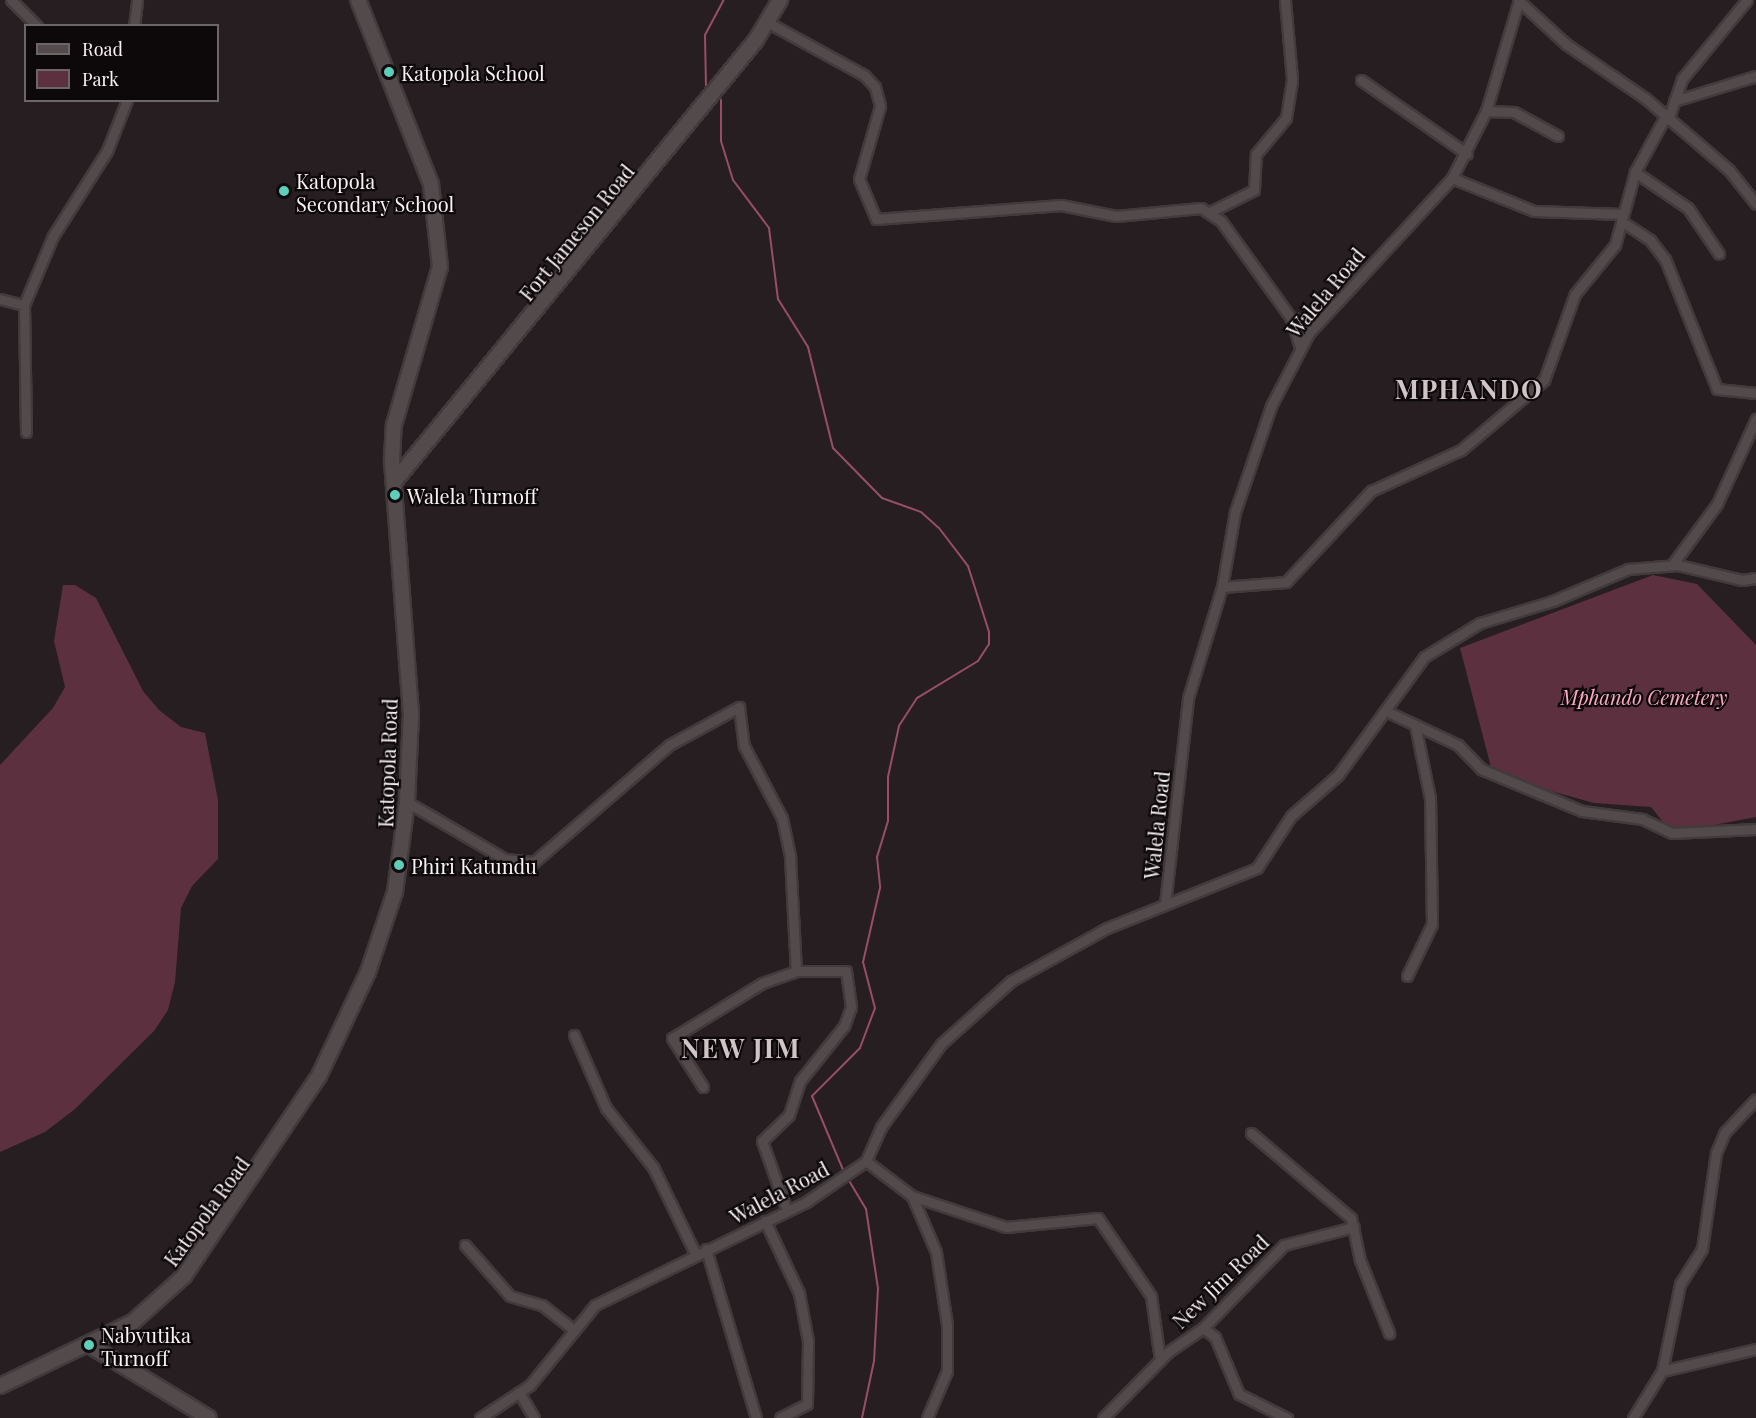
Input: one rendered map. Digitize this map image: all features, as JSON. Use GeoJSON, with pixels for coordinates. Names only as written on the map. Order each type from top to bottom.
{"type":"FeatureCollection","features":[{"type":"Feature","properties":{"kind":"street"},"geometry":{"type":"LineString","coordinates":[[11,0],[35,24]]}},
{"type":"Feature","properties":{"kind":"street"},"geometry":{"type":"LineString","coordinates":[[134,24],[136,0]]}},
{"type":"Feature","properties":{"kind":"street","name":"Katopola Road"},"geometry":{"type":"LineString","coordinates":[[0,1386],[133,1322],[170,1292],[299,1111],[339,1038],[382,938],[407,802],[411,714],[394,482],[394,425],[440,267],[438,223],[431,184],[358,0]]}},
{"type":"Feature","properties":{"kind":"street","name":"Fort Jameson Road"},"geometry":{"type":"LineString","coordinates":[[394,482],[767,22],[780,0]]}},
{"type":"Feature","properties":{"kind":"street"},"geometry":{"type":"LineString","coordinates":[[767,22],[864,75],[875,87],[880,106],[859,179],[876,219],[1061,205],[1116,216],[1185,207],[1212,211],[1254,190],[1256,154],[1286,118],[1292,79],[1285,0]]}},
{"type":"Feature","properties":{"kind":"street"},"geometry":{"type":"LineString","coordinates":[[1518,0],[1566,44],[1666,118],[1729,170],[1756,204]]}},
{"type":"Feature","properties":{"kind":"street","name":"Walela Road"},"geometry":{"type":"LineString","coordinates":[[480,1418],[519,1392],[595,1305],[787,1211],[866,1161],[881,1127],[919,1073],[976,1008],[1058,951],[1165,904],[1182,726],[1222,587],[1235,512],[1253,456],[1300,348],[1318,322],[1452,178],[1467,154],[1486,111],[1518,0]]}},
{"type":"Feature","properties":{"kind":"street"},"geometry":{"type":"LineString","coordinates":[[1222,587],[1286,582],[1371,491],[1461,450],[1533,392],[1553,361],[1575,294],[1608,259],[1635,172],[1666,118],[1682,79],[1747,0]]}},
{"type":"Feature","properties":{"kind":"street"},"geometry":{"type":"LineString","coordinates":[[1674,101],[1756,76]]}},
{"type":"Feature","properties":{"kind":"street"},"geometry":{"type":"LineString","coordinates":[[1361,80],[1467,154]]}},
{"type":"Feature","properties":{"kind":"street"},"geometry":{"type":"LineString","coordinates":[[26,432],[24,305],[53,236],[107,151],[126,102]]}},
{"type":"Feature","properties":{"kind":"street"},"geometry":{"type":"LineString","coordinates":[[1486,111],[1514,112],[1558,136]]}},
{"type":"Feature","properties":{"kind":"street"},"geometry":{"type":"LineString","coordinates":[[1635,172],[1688,208],[1719,254]]}},
{"type":"Feature","properties":{"kind":"street"},"geometry":{"type":"LineString","coordinates":[[1452,178],[1534,211],[1621,218],[1650,240],[1665,258],[1717,389],[1756,393]]}},
{"type":"Feature","properties":{"kind":"street"},"geometry":{"type":"LineString","coordinates":[[1212,211],[1291,318],[1300,348]]}},
{"type":"Feature","properties":{"kind":"street"},"geometry":{"type":"LineString","coordinates":[[0,299],[24,305]]}},
{"type":"Feature","properties":{"kind":"street"},"geometry":{"type":"LineString","coordinates":[[1291,318],[1318,322]]}},
{"type":"Feature","properties":{"kind":"street"},"geometry":{"type":"LineString","coordinates":[[1672,565],[1717,504],[1756,419]]}},
{"type":"Feature","properties":{"kind":"street"},"geometry":{"type":"LineString","coordinates":[[1165,904],[1257,868],[1291,816],[1338,775],[1424,657],[1480,623],[1553,601],[1613,574],[1672,565],[1742,580],[1756,578]]}},
{"type":"Feature","properties":{"kind":"street"},"geometry":{"type":"LineString","coordinates":[[407,802],[505,859],[534,862],[669,745],[739,707],[744,747],[782,818],[790,857],[796,971]]}},
{"type":"Feature","properties":{"kind":"street"},"geometry":{"type":"LineString","coordinates":[[1386,711],[1458,745],[1481,769],[1582,810],[1642,819],[1672,833],[1756,830]]}},
{"type":"Feature","properties":{"kind":"street"},"geometry":{"type":"LineString","coordinates":[[1407,976],[1432,924],[1430,798],[1415,725]]}},
{"type":"Feature","properties":{"kind":"street"},"geometry":{"type":"LineString","coordinates":[[703,1088],[672,1038],[740,992],[796,971],[846,971],[850,1007],[844,1026],[800,1081],[789,1115],[762,1141],[787,1211]]}},
{"type":"Feature","properties":{"kind":"street"},"geometry":{"type":"LineString","coordinates":[[574,1035],[606,1108],[653,1167],[696,1255]]}},
{"type":"Feature","properties":{"kind":"street"},"geometry":{"type":"LineString","coordinates":[[1634,1418],[1662,1371],[1680,1284],[1702,1249],[1716,1153],[1725,1132],[1756,1099]]}},
{"type":"Feature","properties":{"kind":"street"},"geometry":{"type":"LineString","coordinates":[[1251,1133],[1331,1198],[1354,1227],[1360,1260],[1389,1333]]}},
{"type":"Feature","properties":{"kind":"street"},"geometry":{"type":"LineString","coordinates":[[866,1161],[912,1196],[1006,1227],[1098,1218],[1151,1296],[1160,1360]]}},
{"type":"Feature","properties":{"kind":"street"},"geometry":{"type":"LineString","coordinates":[[912,1196],[929,1227],[947,1325],[947,1371],[927,1418]]}},
{"type":"Feature","properties":{"kind":"street"},"geometry":{"type":"LineString","coordinates":[[765,1221],[800,1293],[808,1341],[807,1404],[780,1418]]}},
{"type":"Feature","properties":{"kind":"street","name":"New Jim Road"},"geometry":{"type":"LineString","coordinates":[[1103,1418],[1160,1360],[1203,1328],[1284,1245],[1354,1227]]}},
{"type":"Feature","properties":{"kind":"street"},"geometry":{"type":"LineString","coordinates":[[465,1245],[510,1296],[542,1305],[574,1330]]}},
{"type":"Feature","properties":{"kind":"street"},"geometry":{"type":"LineString","coordinates":[[706,1249],[756,1418]]}},
{"type":"Feature","properties":{"kind":"street"},"geometry":{"type":"LineString","coordinates":[[1203,1328],[1215,1337],[1239,1394],[1287,1418]]}},
{"type":"Feature","properties":{"kind":"street"},"geometry":{"type":"LineString","coordinates":[[89,1344],[209,1418]]}},
{"type":"Feature","properties":{"kind":"street"},"geometry":{"type":"LineString","coordinates":[[1662,1371],[1756,1349]]}},
{"type":"Feature","properties":{"kind":"street"},"geometry":{"type":"LineString","coordinates":[[519,1392],[534,1418]]}},
{"type":"Feature","properties":{"kind":"green space","name":"Mphando Cemetery"},"geometry":{"type":"Polygon","coordinates":[[[1653,575],[1697,584],[1756,645],[1756,817],[1672,833],[1651,807],[1594,803],[1493,775],[1460,648],[1653,575]]]}},
{"type":"Feature","properties":{"kind":"green space"},"geometry":{"type":"Polygon","coordinates":[[[63,585],[75,585],[96,598],[143,691],[159,710],[181,727],[205,733],[218,800],[218,859],[192,886],[181,908],[175,982],[168,1010],[154,1031],[75,1109],[45,1132],[0,1152],[0,765],[53,708],[65,687],[54,641],[63,585]]]}},
{"type":"Feature","properties":{"kind":"waterway"},"geometry":{"type":"LineString","coordinates":[[706,87],[705,35],[724,0]]}},
{"type":"Feature","properties":{"kind":"waterway"},"geometry":{"type":"LineString","coordinates":[[721,100],[721,141],[733,180],[769,228],[778,299],[808,347],[833,448],[882,498],[921,512],[939,528],[968,566],[989,632],[989,644],[978,661],[917,698],[899,726],[888,777],[888,821],[877,857],[880,888],[863,962],[875,1008],[860,1048],[812,1096],[844,1172]]}},
{"type":"Feature","properties":{"kind":"waterway"},"geometry":{"type":"LineString","coordinates":[[848,1179],[866,1209],[878,1288],[874,1361],[862,1418]]}},
{"type":"Feature","properties":{"kind":"place","name":"Katopola School"},"geometry":{"type":"Point","coordinates":[389,72]}},
{"type":"Feature","properties":{"kind":"place","name":"Katopola Secondary School"},"geometry":{"type":"Point","coordinates":[284,191]}},
{"type":"Feature","properties":{"kind":"place","name":"Walela Turnoff"},"geometry":{"type":"Point","coordinates":[395,495]}},
{"type":"Feature","properties":{"kind":"place","name":"Phiri Katundu"},"geometry":{"type":"Point","coordinates":[399,865]}},
{"type":"Feature","properties":{"kind":"place","name":"Nabvutika Turnoff"},"geometry":{"type":"Point","coordinates":[89,1345]}},
{"type":"Feature","properties":{"kind":"district","name":"MPHANDO"},"geometry":{"type":"Point","coordinates":[1469,389]}},
{"type":"Feature","properties":{"kind":"district","name":"NEW JIM"},"geometry":{"type":"Point","coordinates":[741,1048]}}]}
